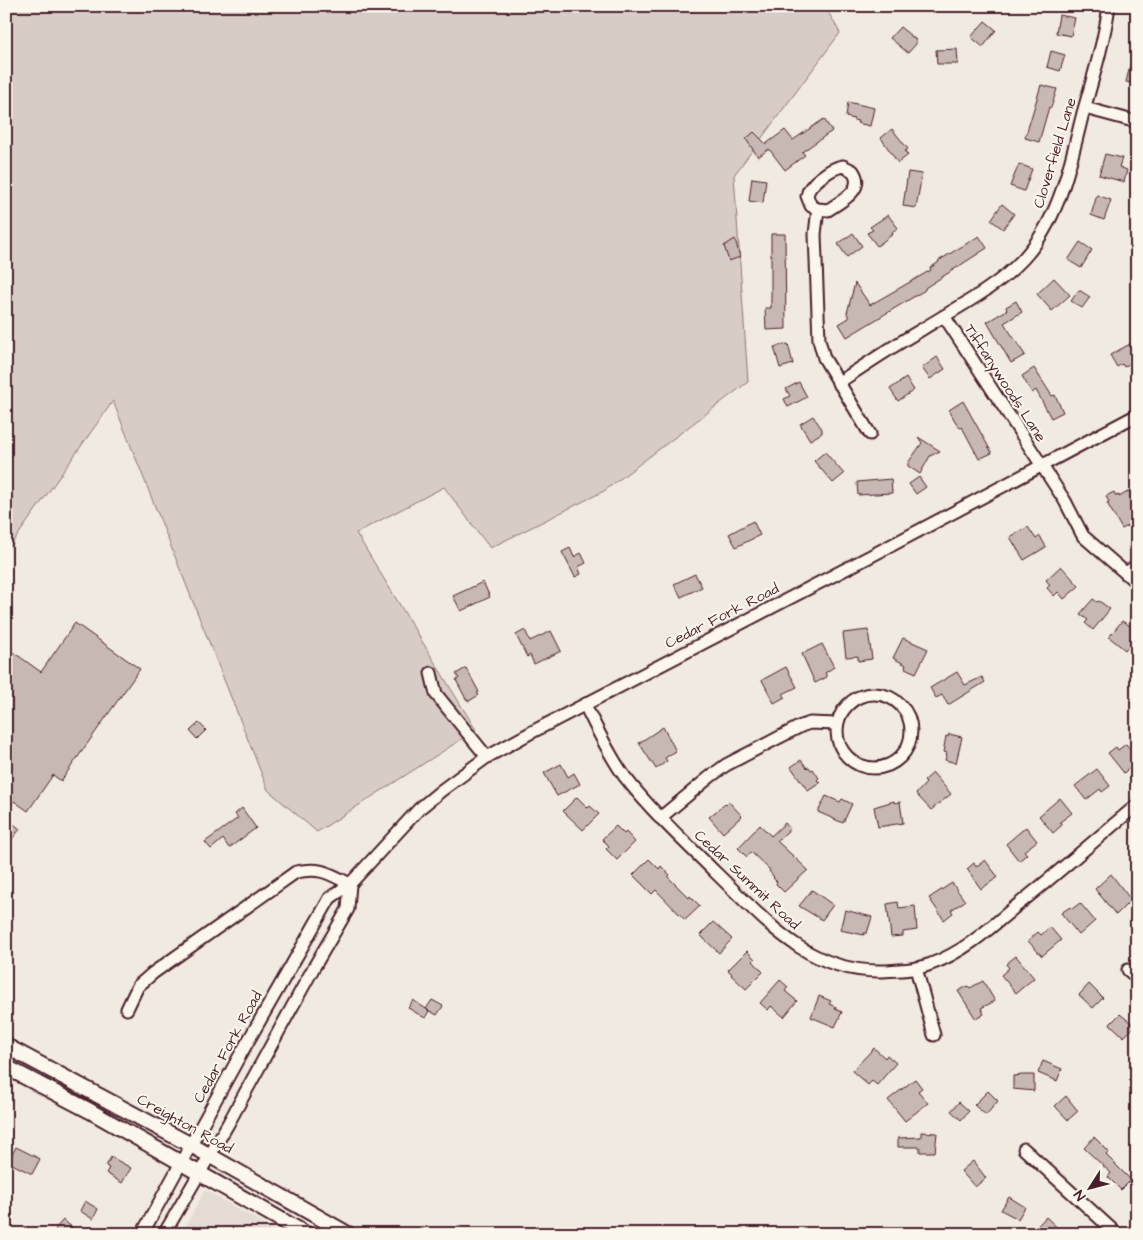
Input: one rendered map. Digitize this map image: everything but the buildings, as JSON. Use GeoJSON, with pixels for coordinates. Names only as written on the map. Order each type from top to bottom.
{"type":"FeatureCollection","features":[{"type":"Feature","properties":{"kind":"main road","name":"Creighton Road"},"geometry":{"type":"LineString","coordinates":[[6,1046],[191,1145],[348,1234]]}},
{"type":"Feature","properties":{"kind":"main road"},"geometry":{"type":"LineString","coordinates":[[6,1067],[90,1111],[306,1234]]}},
{"type":"Feature","properties":{"kind":"street","name":"Cloverfield Lane"},"geometry":{"type":"LineString","coordinates":[[838,383],[987,290],[1024,258],[1036,243],[1047,226],[1060,195],[1096,66],[1109,6]]}},
{"type":"Feature","properties":{"kind":"street"},"geometry":{"type":"LineString","coordinates":[[1085,108],[1137,122]]}},
{"type":"Feature","properties":{"kind":"street"},"geometry":{"type":"LineString","coordinates":[[843,166],[853,171],[857,180],[854,190],[828,210],[818,209],[811,206],[808,201],[810,186],[838,167],[843,166]]}},
{"type":"Feature","properties":{"kind":"street"},"geometry":{"type":"LineString","coordinates":[[818,209],[815,234],[818,331],[824,358],[870,434]]}},
{"type":"Feature","properties":{"kind":"street","name":"Tiffanywoods Lane"},"geometry":{"type":"LineString","coordinates":[[944,316],[1065,501],[1083,536],[1137,583]]}},
{"type":"Feature","properties":{"kind":"street","name":"Cedar Fork Road"},"geometry":{"type":"LineString","coordinates":[[142,1234],[330,898],[350,884],[419,809],[442,790],[487,757],[1137,415]]}},
{"type":"Feature","properties":{"kind":"street"},"geometry":{"type":"LineString","coordinates":[[1126,573],[1137,565]]}},
{"type":"Feature","properties":{"kind":"street"},"geometry":{"type":"LineString","coordinates":[[430,673],[436,694],[487,757]]}},
{"type":"Feature","properties":{"kind":"street"},"geometry":{"type":"LineString","coordinates":[[880,694],[896,701],[907,714],[910,721],[908,746],[898,759],[883,767],[867,768],[845,755],[838,740],[837,724],[839,716],[849,702],[864,695],[880,694]]}},
{"type":"Feature","properties":{"kind":"street","name":"Cedar Summit Road"},"geometry":{"type":"LineString","coordinates":[[585,705],[624,776],[660,818],[789,942],[833,964],[855,970],[878,971],[916,968],[943,959],[960,950],[978,938],[1137,805]]}},
{"type":"Feature","properties":{"kind":"street"},"geometry":{"type":"LineString","coordinates":[[660,818],[710,776],[740,758],[801,726],[810,723],[837,724]]}},
{"type":"Feature","properties":{"kind":"street"},"geometry":{"type":"LineString","coordinates":[[126,1009],[138,986],[153,973],[296,872],[311,869],[322,870],[350,884],[348,909],[164,1234]]}},
{"type":"Feature","properties":{"kind":"street"},"geometry":{"type":"LineString","coordinates":[[916,968],[934,1036]]}},
{"type":"Feature","properties":{"kind":"street"},"geometry":{"type":"LineString","coordinates":[[1024,1148],[1117,1234]]}},
{"type":"Feature","properties":{"kind":"shaded area"},"geometry":{"type":"Polygon","coordinates":[[[6,6],[825,6],[840,33],[734,175],[748,382],[604,491],[490,548],[444,487],[356,533],[476,730],[317,832],[268,790],[113,401],[6,552],[6,6]]]}},
{"type":"Feature","properties":{"kind":"shaded area"},"geometry":{"type":"Polygon","coordinates":[[[205,1190],[281,1234],[182,1234],[205,1190]]]}}]}
